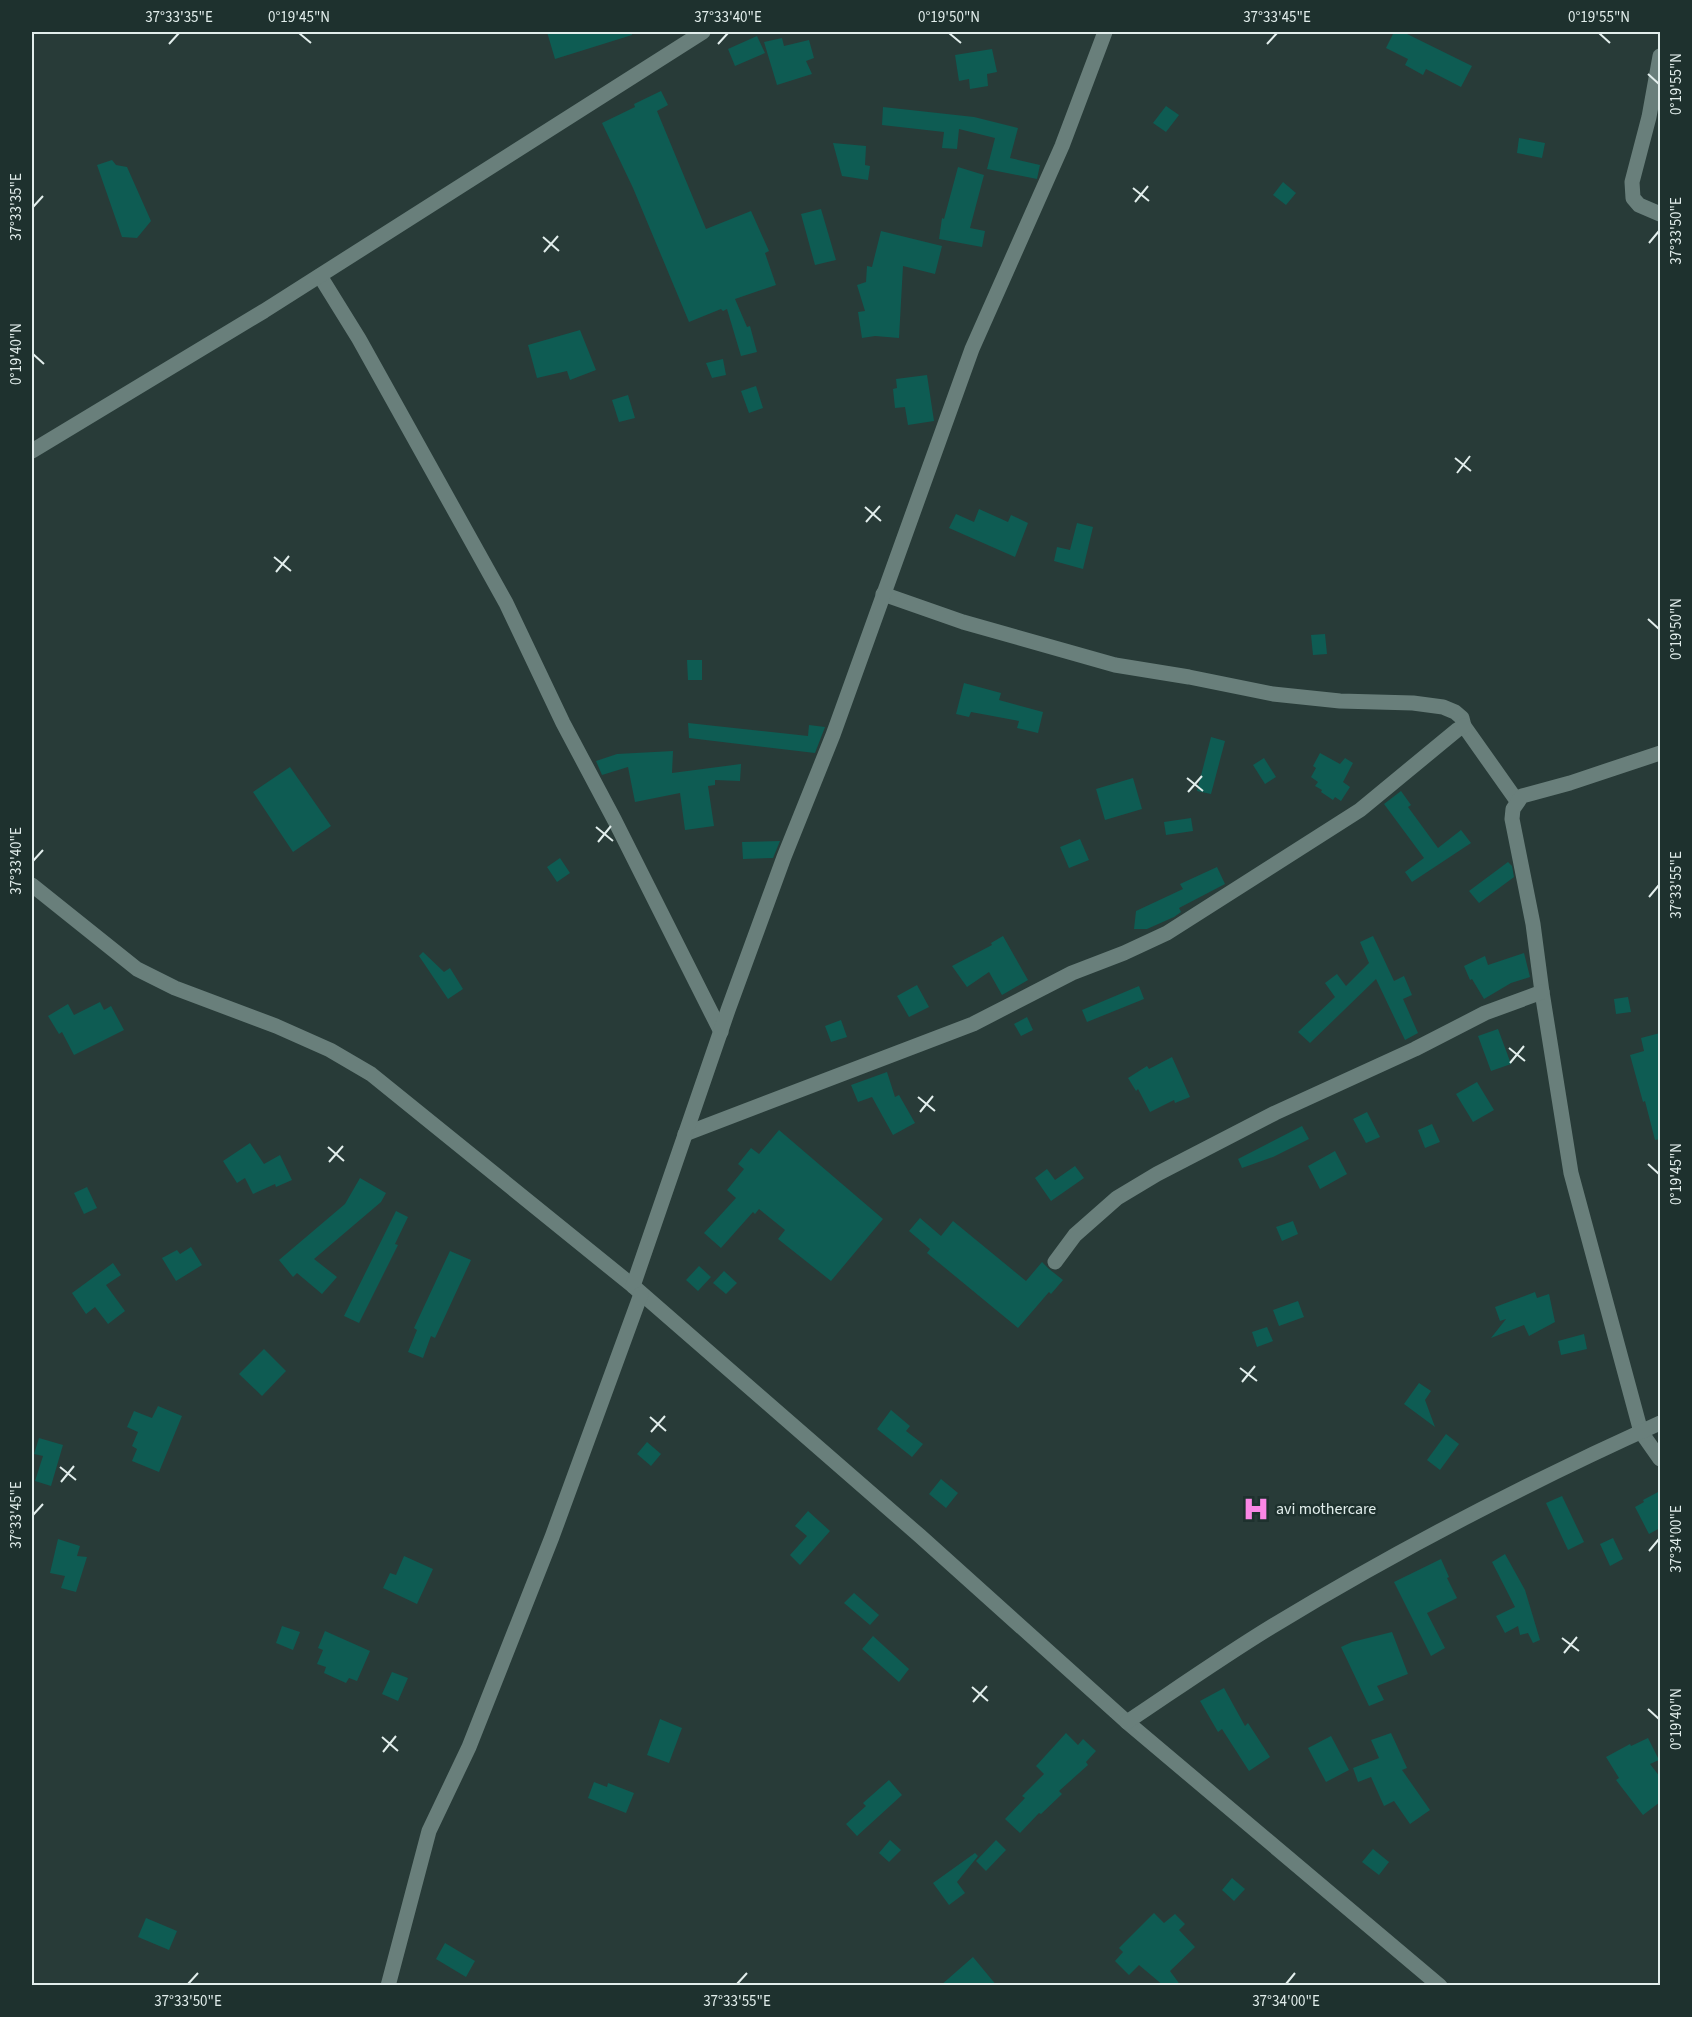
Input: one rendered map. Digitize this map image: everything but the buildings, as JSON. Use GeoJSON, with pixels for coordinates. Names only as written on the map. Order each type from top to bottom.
{"type":"FeatureCollection","features":[{"type":"Feature","properties":{"kind":"street"},"geometry":{"type":"LineString","coordinates":[[32,451],[320,276],[703,32]]}},
{"type":"Feature","properties":{"kind":"street"},"geometry":{"type":"LineString","coordinates":[[388,1986],[429,1831],[469,1747],[552,1537],[637,1290],[685,1134],[784,857],[833,735],[972,349],[1062,146],[1105,32]]}},
{"type":"Feature","properties":{"kind":"street"},"geometry":{"type":"LineString","coordinates":[[1660,56],[1649,117],[1632,182],[1633,198],[1639,205],[1660,214]]}},
{"type":"Feature","properties":{"kind":"street"},"geometry":{"type":"LineString","coordinates":[[320,276],[370,358],[506,603],[563,723],[721,1032]]}},
{"type":"Feature","properties":{"kind":"street"},"geometry":{"type":"LineString","coordinates":[[883,594],[963,622],[1115,664],[1273,694],[1443,707],[1462,718],[1464,726],[1517,801]]}},
{"type":"Feature","properties":{"kind":"street"},"geometry":{"type":"LineString","coordinates":[[685,1134],[973,1024],[1072,973],[1167,933],[1360,810],[1464,726]]}},
{"type":"Feature","properties":{"kind":"street"},"geometry":{"type":"LineString","coordinates":[[1660,753],[1570,783],[1522,796],[1513,809],[1512,819],[1533,924],[1571,1173],[1641,1432],[1660,1459]]}},
{"type":"Feature","properties":{"kind":"street"},"geometry":{"type":"LineString","coordinates":[[32,885],[137,969],[175,988],[276,1026],[330,1050],[371,1074],[637,1290],[920,1536],[1127,1722],[1440,1986]]}},
{"type":"Feature","properties":{"kind":"street"},"geometry":{"type":"LineString","coordinates":[[1055,1262],[1075,1235],[1117,1198],[1156,1174],[1275,1113],[1415,1049],[1485,1013],[1542,992]]}},
{"type":"Feature","properties":{"kind":"street"},"geometry":{"type":"LineString","coordinates":[[1127,1722],[1272,1627],[1422,1541],[1597,1451],[1660,1423]]}},
{"type":"Feature","properties":{"kind":"place","name":"avi mothercare"},"geometry":{"type":"Point","coordinates":[1256,1509]}}]}
